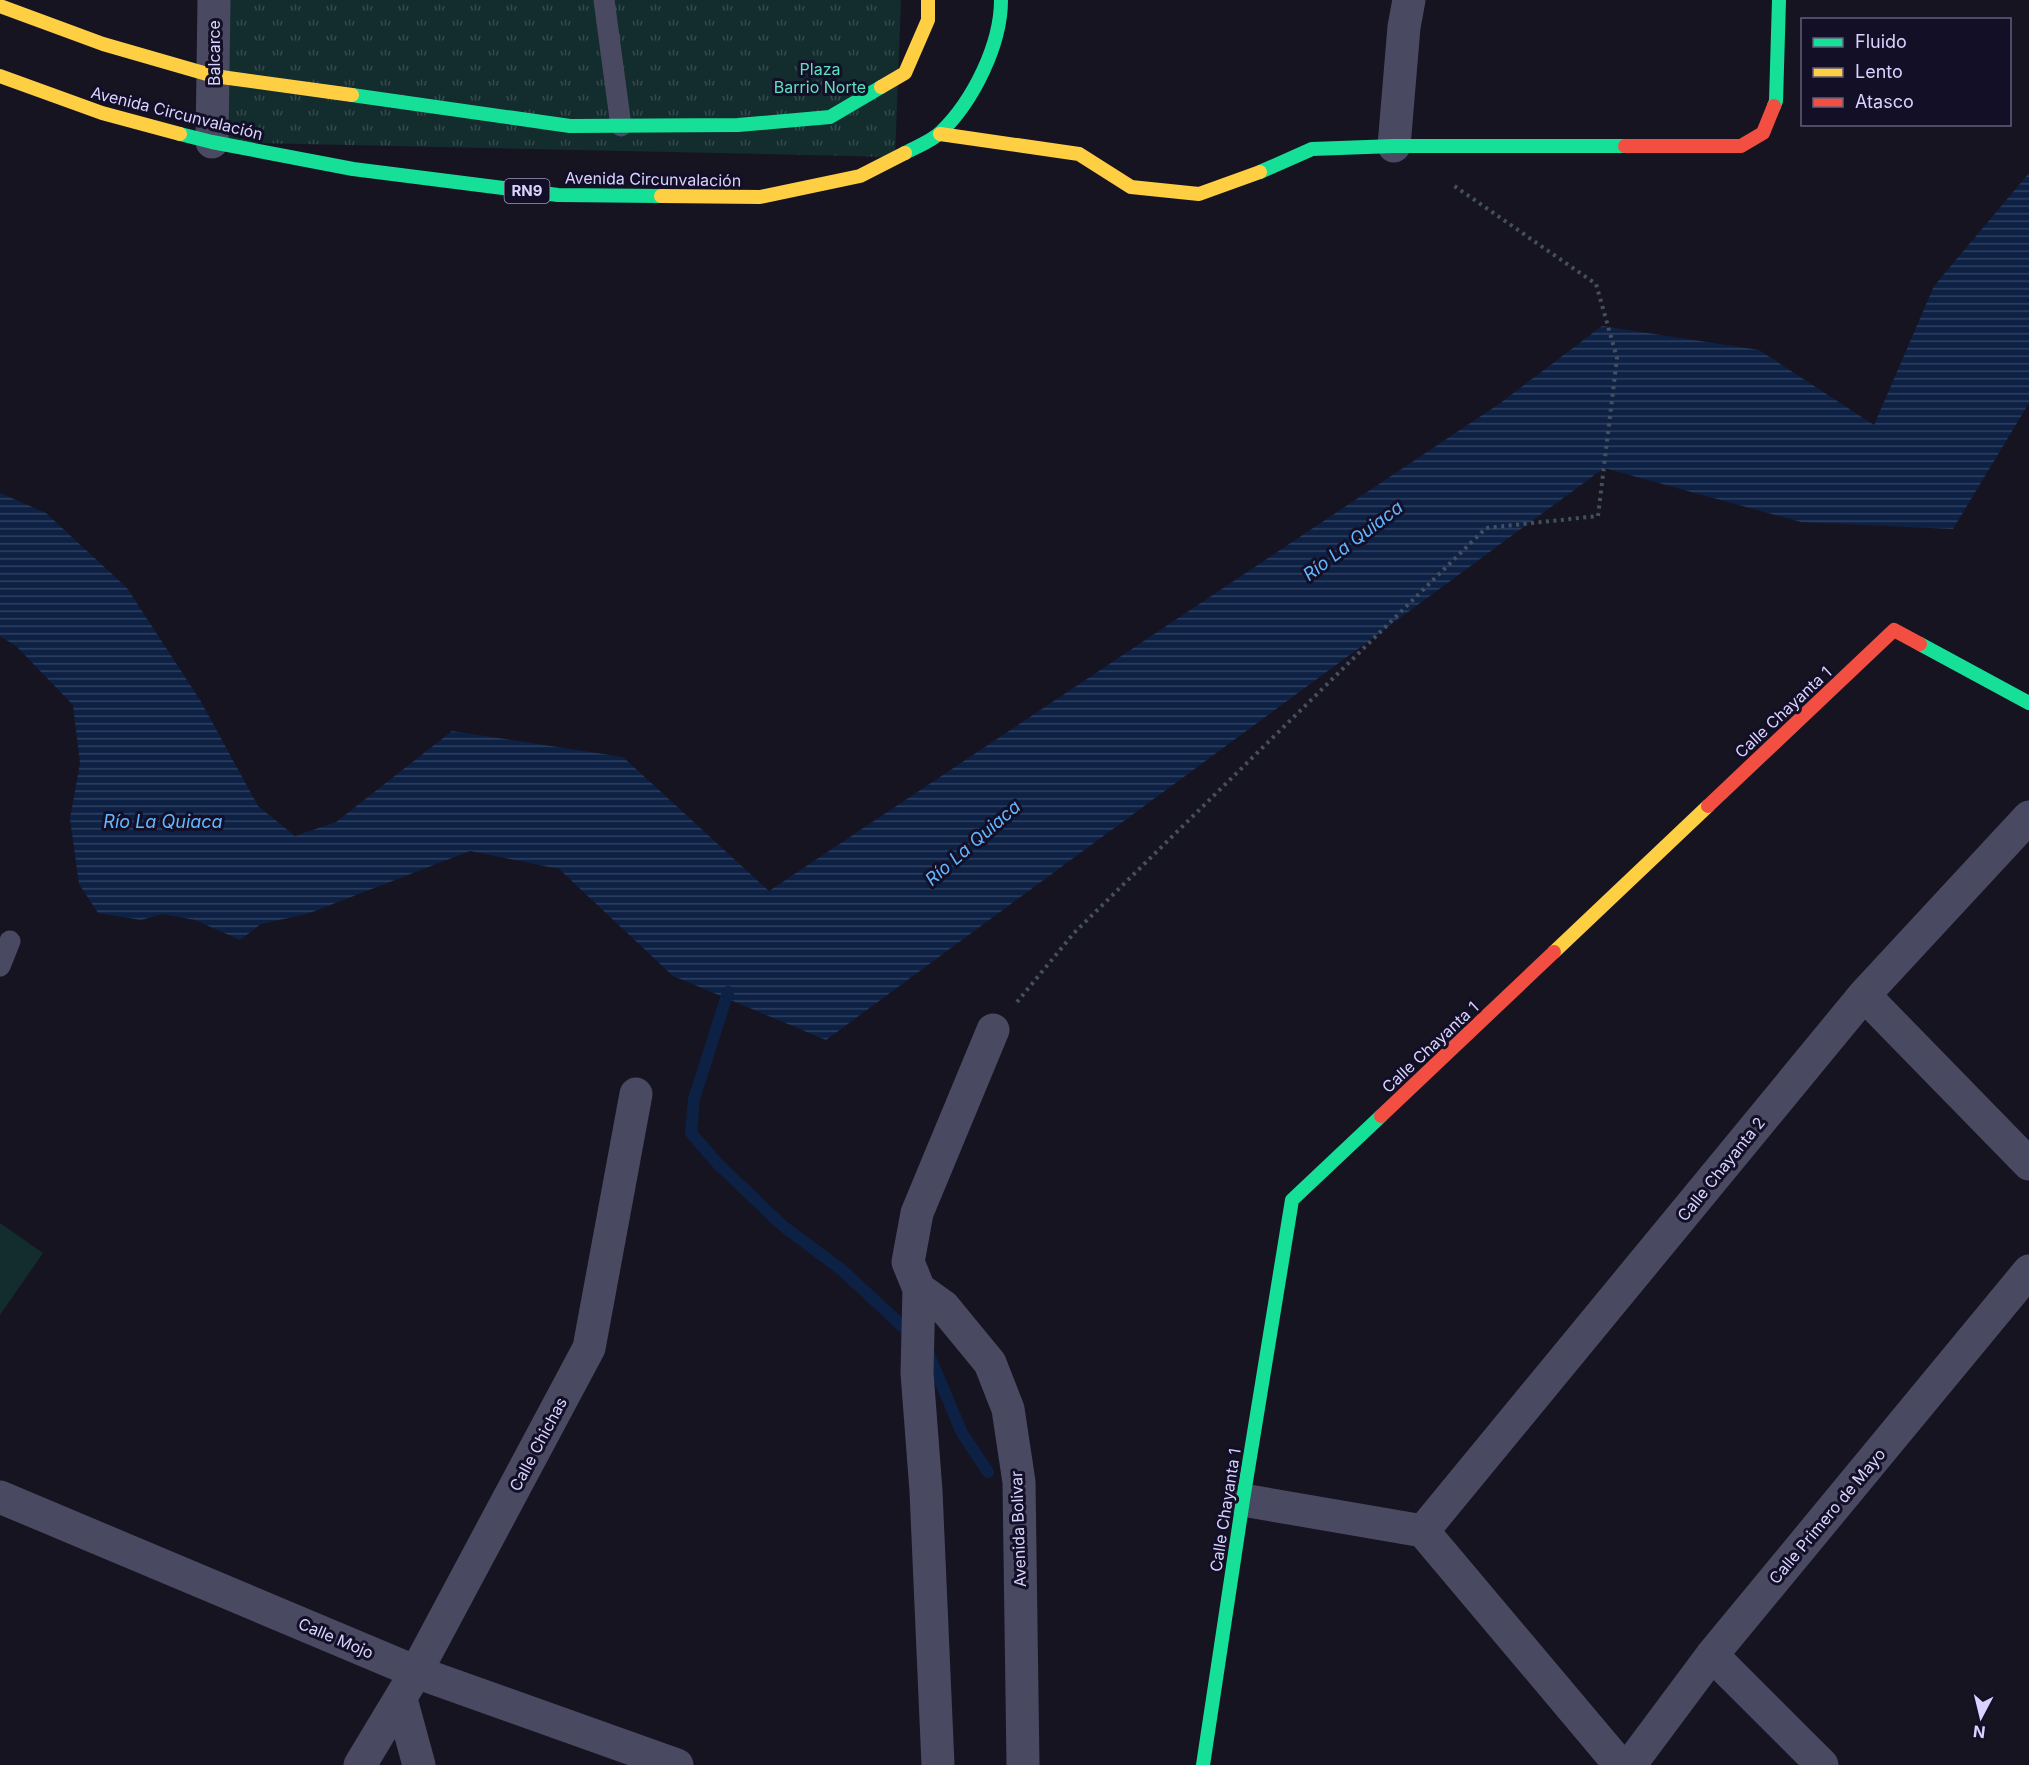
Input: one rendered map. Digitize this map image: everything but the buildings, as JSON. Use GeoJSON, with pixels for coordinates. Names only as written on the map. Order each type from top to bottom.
{"type":"FeatureCollection","features":[{"type":"Feature","properties":{"kind":"main road"},"geometry":{"type":"LineString","coordinates":[[0,6],[103,44],[214,76],[570,126],[621,126],[738,125],[830,117],[905,73],[928,20],[928,0]]}},
{"type":"Feature","properties":{"kind":"main road","name":"Avenida Circunvalación"},"geometry":{"type":"LineString","coordinates":[[0,76],[102,113],[212,142],[353,169],[558,195],[760,197],[860,176],[940,134],[973,92],[997,35],[1001,19],[1001,0]]}},
{"type":"Feature","properties":{"kind":"main road"},"geometry":{"type":"LineString","coordinates":[[940,134],[1079,154],[1131,188],[1199,194],[1312,149],[1394,146],[1741,146],[1763,133],[1776,101],[1779,0]]}},
{"type":"Feature","properties":{"kind":"main road","name":"Calle Chayanta 1"},"geometry":{"type":"LineString","coordinates":[[1203,1765],[1292,1200],[1894,630],[2029,703]]}},
{"type":"Feature","properties":{"kind":"street","name":"Balcarce"},"geometry":{"type":"LineString","coordinates":[[212,142],[214,0]]}},
{"type":"Feature","properties":{"kind":"street"},"geometry":{"type":"LineString","coordinates":[[1394,146],[1404,27],[1409,0]]}},
{"type":"Feature","properties":{"kind":"street","name":"Calle Chayanta 2"},"geometry":{"type":"LineString","coordinates":[[1423,1531],[1864,995],[2029,817]]}},
{"type":"Feature","properties":{"kind":"street"},"geometry":{"type":"LineString","coordinates":[[1864,995],[2029,1164]]}},
{"type":"Feature","properties":{"kind":"street"},"geometry":{"type":"LineString","coordinates":[[938,1765],[926,1491],[917,1373],[919,1289],[908,1263],[917,1213],[993,1030]]}},
{"type":"Feature","properties":{"kind":"street","name":"Calle Chichas"},"geometry":{"type":"LineString","coordinates":[[360,1765],[409,1685],[589,1348],[636,1094]]}},
{"type":"Feature","properties":{"kind":"street","name":"Calle Primero de Mayo"},"geometry":{"type":"LineString","coordinates":[[1630,1765],[1712,1655],[2029,1271]]}},
{"type":"Feature","properties":{"kind":"street","name":"Avenida Bolivar"},"geometry":{"type":"LineString","coordinates":[[919,1289],[944,1307],[990,1363],[1008,1409],[1019,1482],[1023,1765]]}},
{"type":"Feature","properties":{"kind":"street","name":"Calle Mojo"},"geometry":{"type":"LineString","coordinates":[[0,1497],[409,1685],[676,1765]]}},
{"type":"Feature","properties":{"kind":"street"},"geometry":{"type":"LineString","coordinates":[[1243,1500],[1423,1531],[1620,1765]]}},
{"type":"Feature","properties":{"kind":"street"},"geometry":{"type":"LineString","coordinates":[[1712,1655],[1822,1765]]}},
{"type":"Feature","properties":{"kind":"street"},"geometry":{"type":"LineString","coordinates":[[409,1685],[420,1765]]}},
{"type":"Feature","properties":{"kind":"lane"},"geometry":{"type":"LineString","coordinates":[[604,0],[621,126]]}},
{"type":"Feature","properties":{"kind":"lane"},"geometry":{"type":"LineString","coordinates":[[0,966],[10,942]]}},
{"type":"Feature","properties":{"kind":"path"},"geometry":{"type":"LineString","coordinates":[[993,1030],[1074,933],[1486,528],[1598,516],[1617,358],[1596,284],[1452,184]]}},
{"type":"Feature","properties":{"kind":"green space","name":"Plaza Barrio Norte"},"geometry":{"type":"Polygon","coordinates":[[[212,0],[901,0],[895,157],[212,142],[212,0]]]}},
{"type":"Feature","properties":{"kind":"green space"},"geometry":{"type":"Polygon","coordinates":[[[0,1223],[43,1253],[0,1315],[0,1223]]]}},
{"type":"Feature","properties":{"kind":"water","name":"Río La Quiaca"},"geometry":{"type":"Polygon","coordinates":[[[2029,173],[2029,403],[1953,529],[1801,522],[1604,468],[826,1040],[673,976],[559,869],[470,851],[307,914],[261,924],[240,940],[195,920],[163,914],[141,920],[98,913],[79,884],[70,819],[80,763],[73,705],[16,646],[0,636],[0,493],[46,513],[127,588],[200,700],[258,806],[295,836],[336,822],[452,731],[623,757],[769,891],[1499,404],[1602,326],[1759,350],[1874,425],[1934,286],[2029,173]]]}},
{"type":"Feature","properties":{"kind":"waterway"},"geometry":{"type":"LineString","coordinates":[[728,992],[694,1099],[691,1133],[718,1164],[783,1226],[842,1270],[913,1336]]}},
{"type":"Feature","properties":{"kind":"waterway"},"geometry":{"type":"LineString","coordinates":[[927,1350],[962,1433],[988,1472]]}},
{"type":"Feature","properties":{"kind":"traffic: fast"},"geometry":{"type":"LineString","coordinates":[[905,153],[941,132],[964,105],[990,53],[1000,17],[1001,0]]}},
{"type":"Feature","properties":{"kind":"traffic: fast"},"geometry":{"type":"LineString","coordinates":[[1774,106],[1779,0]]}},
{"type":"Feature","properties":{"kind":"traffic: fast"},"geometry":{"type":"LineString","coordinates":[[352,95],[570,126],[738,125],[830,117],[881,87]]}},
{"type":"Feature","properties":{"kind":"traffic: fast"},"geometry":{"type":"LineString","coordinates":[[180,134],[353,169],[558,195],[661,196]]}},
{"type":"Feature","properties":{"kind":"traffic: fast"},"geometry":{"type":"LineString","coordinates":[[1260,172],[1312,149],[1394,146],[1625,146]]}},
{"type":"Feature","properties":{"kind":"traffic: fast"},"geometry":{"type":"LineString","coordinates":[[1920,644],[2029,703]]}},
{"type":"Feature","properties":{"kind":"traffic: fast"},"geometry":{"type":"LineString","coordinates":[[1203,1765],[1292,1200],[1381,1116]]}},
{"type":"Feature","properties":{"kind":"traffic: slow"},"geometry":{"type":"LineString","coordinates":[[881,87],[905,73],[928,20],[928,0]]}},
{"type":"Feature","properties":{"kind":"traffic: slow"},"geometry":{"type":"LineString","coordinates":[[0,6],[103,44],[214,76],[352,95]]}},
{"type":"Feature","properties":{"kind":"traffic: slow"},"geometry":{"type":"LineString","coordinates":[[0,76],[102,113],[180,134]]}},
{"type":"Feature","properties":{"kind":"traffic: slow"},"geometry":{"type":"LineString","coordinates":[[940,134],[1079,154],[1131,187],[1199,194],[1260,172]]}},
{"type":"Feature","properties":{"kind":"traffic: slow"},"geometry":{"type":"LineString","coordinates":[[661,196],[760,197],[860,176],[905,153]]}},
{"type":"Feature","properties":{"kind":"traffic: slow"},"geometry":{"type":"LineString","coordinates":[[1554,952],[1708,806]]}},
{"type":"Feature","properties":{"kind":"traffic: jam"},"geometry":{"type":"LineString","coordinates":[[1625,146],[1741,146],[1763,133],[1774,106]]}},
{"type":"Feature","properties":{"kind":"traffic: jam"},"geometry":{"type":"LineString","coordinates":[[1708,806],[1894,630],[1920,644]]}},
{"type":"Feature","properties":{"kind":"traffic: jam"},"geometry":{"type":"LineString","coordinates":[[1381,1116],[1554,952]]}}]}
